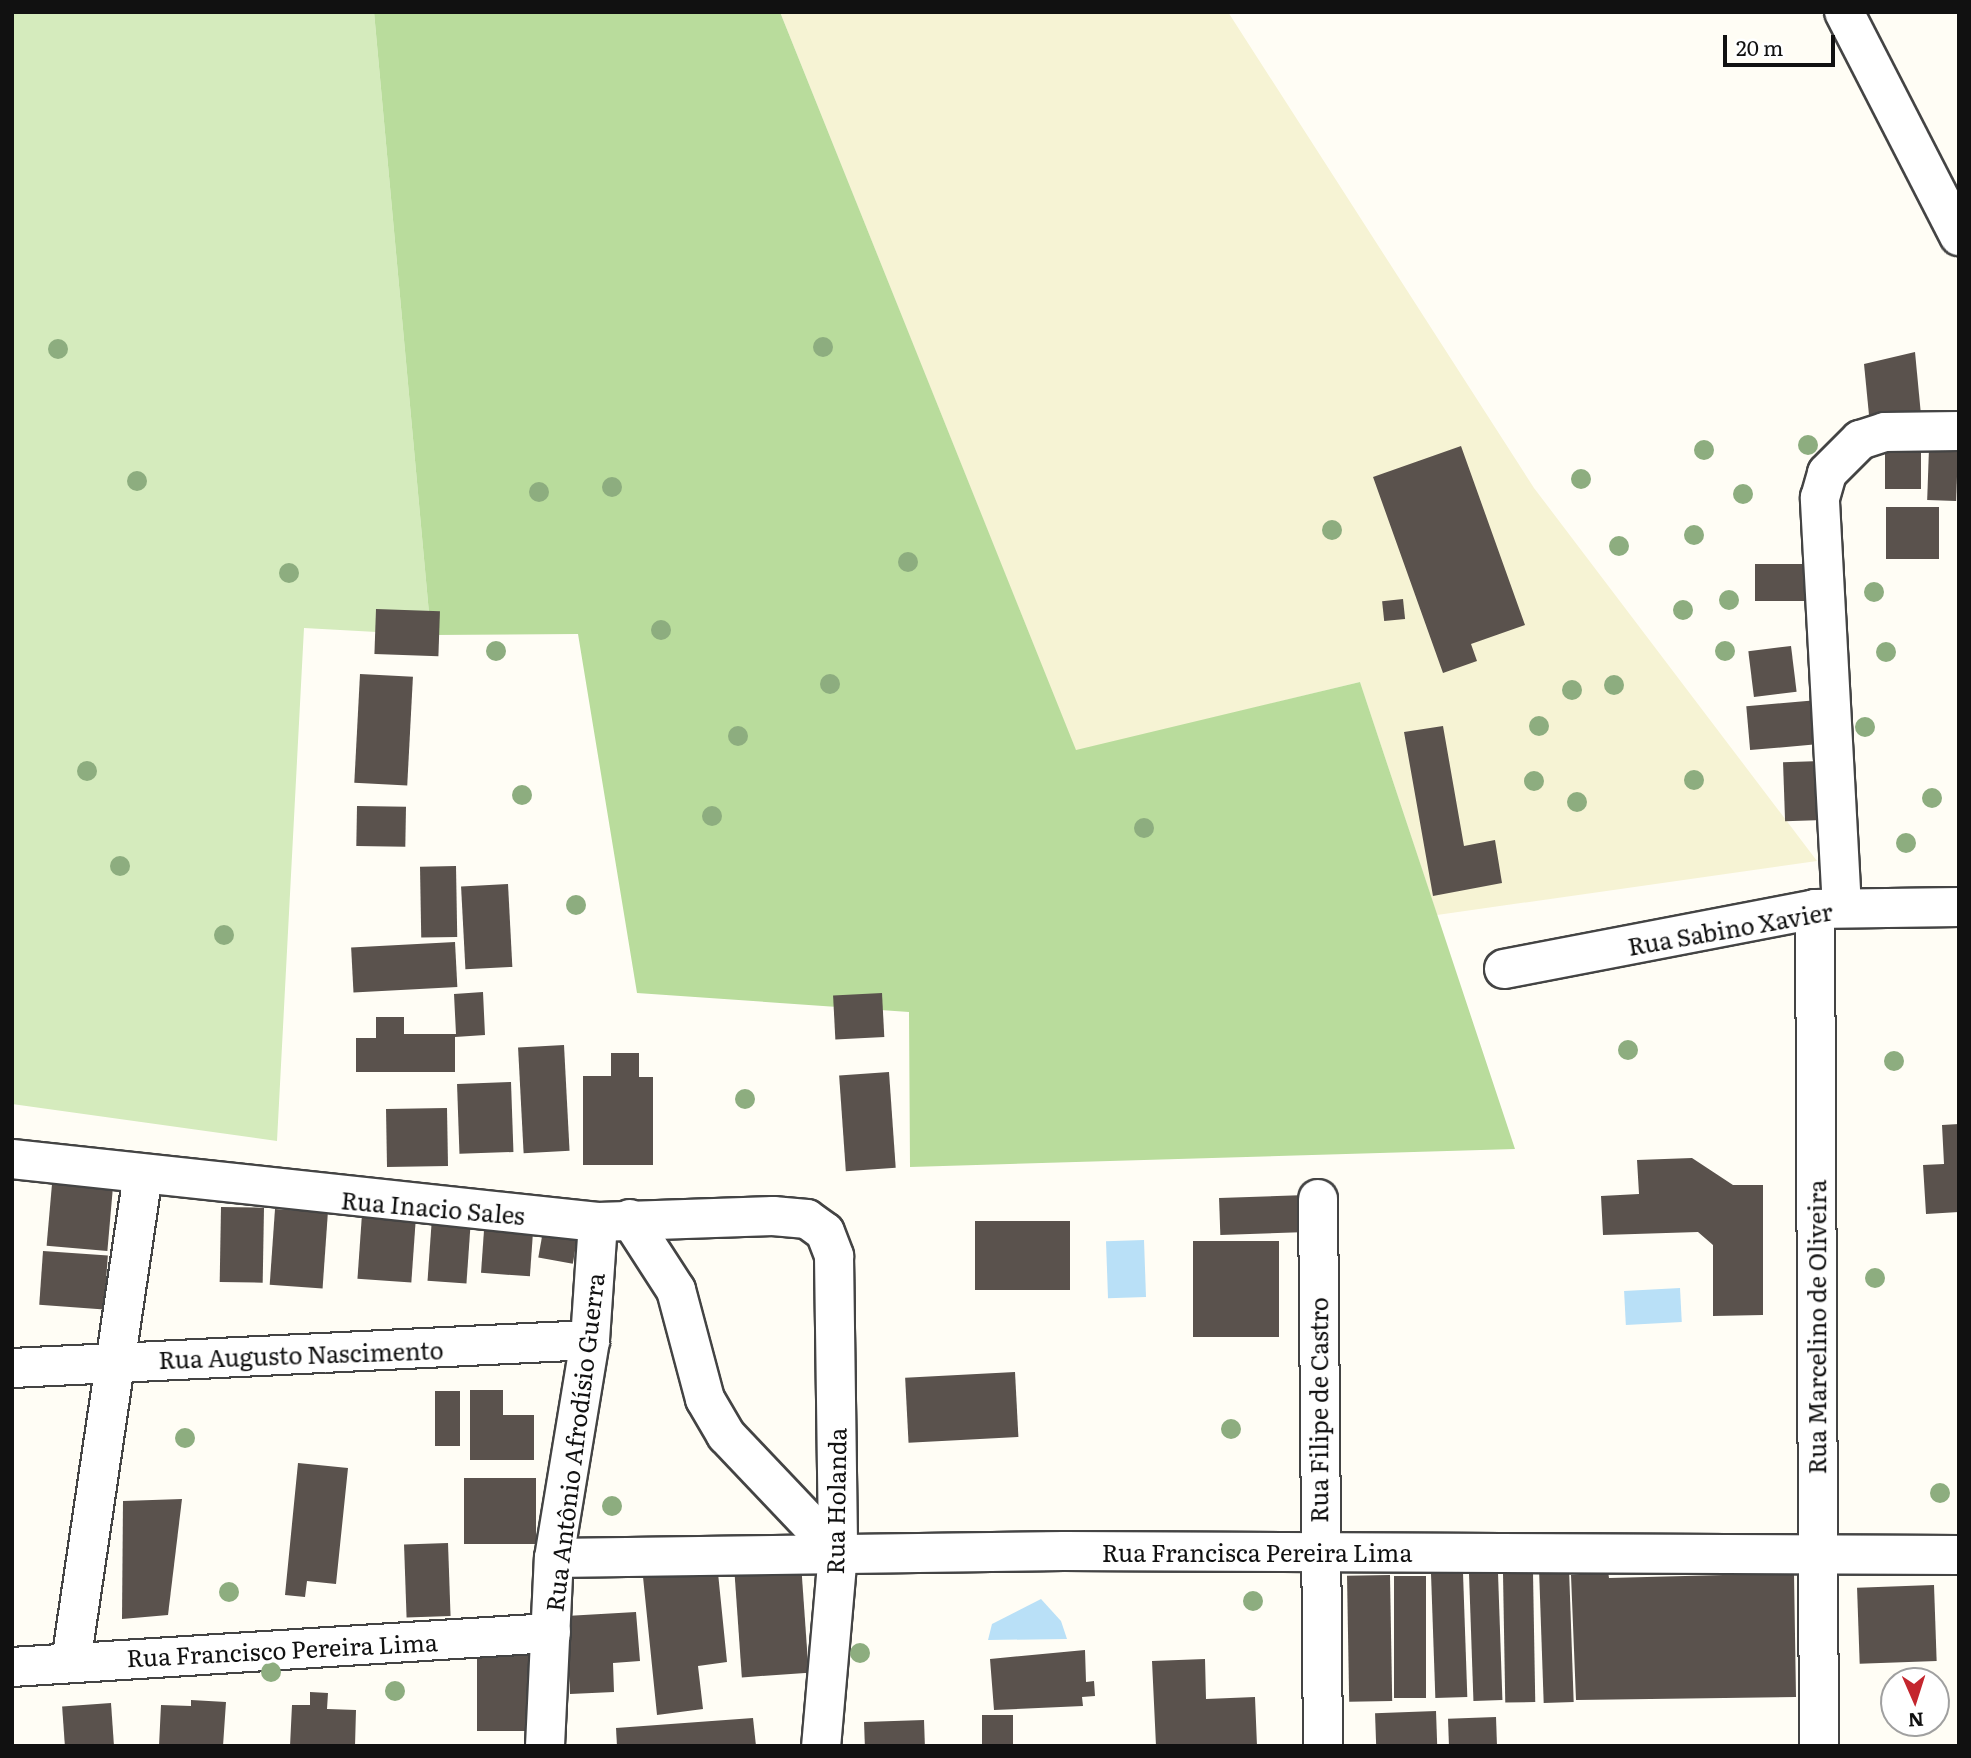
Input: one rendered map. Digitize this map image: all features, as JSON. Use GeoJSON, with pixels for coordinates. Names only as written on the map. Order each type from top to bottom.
{"type":"FeatureCollection","features":[{"type":"Feature","properties":{"kind":"street"},"geometry":{"type":"LineString","coordinates":[[1844,12],[1959,236]]}},
{"type":"Feature","properties":{"kind":"street","name":"Rua Marcelino de Oliveira"},"geometry":{"type":"LineString","coordinates":[[1819,1746],[1817,1555],[1828,909],[1820,498],[1827,473],[1860,440],[1885,432],[1959,431]]}},
{"type":"Feature","properties":{"kind":"street","name":"Rua Sabino Xavier"},"geometry":{"type":"LineString","coordinates":[[1504,970],[1828,909],[1959,906]]}},
{"type":"Feature","properties":{"kind":"street","name":"Rua Inacio Sales"},"geometry":{"type":"LineString","coordinates":[[12,1159],[143,1177],[614,1221],[807,1219],[825,1231],[834,1256]]}},
{"type":"Feature","properties":{"kind":"street"},"geometry":{"type":"LineString","coordinates":[[71,1662],[143,1177]]}},
{"type":"Feature","properties":{"kind":"street","name":"Rua Filipe de Castro"},"geometry":{"type":"LineString","coordinates":[[1318,1199],[1318,1553],[1323,1746]]}},
{"type":"Feature","properties":{"kind":"street"},"geometry":{"type":"LineString","coordinates":[[614,1221],[676,1290],[705,1399],[726,1435],[838,1553]]}},
{"type":"Feature","properties":{"kind":"street","name":"Rua Antônio Afrodísio Guerra"},"geometry":{"type":"LineString","coordinates":[[545,1746],[554,1558],[590,1340],[614,1221]]}},
{"type":"Feature","properties":{"kind":"street","name":"Rua Holanda"},"geometry":{"type":"LineString","coordinates":[[821,1746],[838,1553],[834,1256]]}},
{"type":"Feature","properties":{"kind":"street","name":"Rua Augusto Nascimento"},"geometry":{"type":"LineString","coordinates":[[12,1368],[590,1340]]}},
{"type":"Feature","properties":{"kind":"street","name":"Rua Francisca Pereira Lima"},"geometry":{"type":"LineString","coordinates":[[554,1558],[838,1553],[1959,1555]]}},
{"type":"Feature","properties":{"kind":"street","name":"Rua Francisco Pereira Lima"},"geometry":{"type":"LineString","coordinates":[[12,1667],[551,1633]]}},
{"type":"Feature","properties":{"kind":"shaded area"},"geometry":{"type":"Polygon","coordinates":[[[780,12],[1228,12],[1534,488],[1817,861],[1437,915],[1360,682],[1076,751],[780,12]]]}},
{"type":"Feature","properties":{"kind":"green space"},"geometry":{"type":"Polygon","coordinates":[[[12,12],[374,12],[431,635],[304,628],[277,1141],[12,1104],[12,12]]]}},
{"type":"Feature","properties":{"kind":"green space"},"geometry":{"type":"Polygon","coordinates":[[[374,12],[780,12],[1076,750],[1360,682],[1515,1149],[910,1167],[909,1012],[637,993],[578,634],[431,635],[374,12]]]}},
{"type":"Feature","properties":{"kind":"water"},"geometry":{"type":"Polygon","coordinates":[[[1144,1240],[1146,1297],[1108,1298],[1106,1241],[1144,1240]]]}},
{"type":"Feature","properties":{"kind":"water"},"geometry":{"type":"Polygon","coordinates":[[[1680,1288],[1682,1322],[1626,1325],[1624,1291],[1680,1288]]]}},
{"type":"Feature","properties":{"kind":"water"},"geometry":{"type":"Polygon","coordinates":[[[1041,1599],[1061,1621],[1067,1639],[988,1640],[992,1624],[1041,1599]]]}},
{"type":"Feature","properties":{"kind":"building"},"geometry":{"type":"Polygon","coordinates":[[[1915,352],[1921,415],[1869,415],[1864,364],[1915,352]]]}},
{"type":"Feature","properties":{"kind":"building"},"geometry":{"type":"Polygon","coordinates":[[[1461,446],[1525,625],[1471,644],[1477,661],[1443,673],[1373,477],[1461,446]]]}},
{"type":"Feature","properties":{"kind":"building"},"geometry":{"type":"Polygon","coordinates":[[[1885,446],[1921,446],[1921,489],[1885,489],[1885,446]]]}},
{"type":"Feature","properties":{"kind":"building"},"geometry":{"type":"Polygon","coordinates":[[[1929,448],[1958,449],[1956,501],[1927,500],[1929,448]]]}},
{"type":"Feature","properties":{"kind":"building"},"geometry":{"type":"Polygon","coordinates":[[[1886,507],[1939,507],[1939,559],[1886,559],[1886,507]]]}},
{"type":"Feature","properties":{"kind":"building"},"geometry":{"type":"Polygon","coordinates":[[[1755,564],[1806,564],[1806,601],[1755,601],[1755,564]]]}},
{"type":"Feature","properties":{"kind":"building"},"geometry":{"type":"Polygon","coordinates":[[[1403,599],[1405,619],[1384,621],[1382,601],[1403,599]]]}},
{"type":"Feature","properties":{"kind":"building"},"geometry":{"type":"Polygon","coordinates":[[[376,609],[440,611],[438,656],[374,654],[376,609]]]}},
{"type":"Feature","properties":{"kind":"building"},"geometry":{"type":"Polygon","coordinates":[[[1791,646],[1797,692],[1754,697],[1748,651],[1791,646]]]}},
{"type":"Feature","properties":{"kind":"building"},"geometry":{"type":"Polygon","coordinates":[[[360,674],[413,677],[407,786],[354,783],[360,674]]]}},
{"type":"Feature","properties":{"kind":"building"},"geometry":{"type":"Polygon","coordinates":[[[1818,700],[1822,744],[1750,750],[1746,706],[1818,700]]]}},
{"type":"Feature","properties":{"kind":"building"},"geometry":{"type":"Polygon","coordinates":[[[1443,726],[1464,846],[1495,840],[1502,883],[1433,896],[1404,732],[1443,726]]]}},
{"type":"Feature","properties":{"kind":"building"},"geometry":{"type":"Polygon","coordinates":[[[1821,761],[1823,820],[1785,821],[1783,762],[1821,761]]]}},
{"type":"Feature","properties":{"kind":"building"},"geometry":{"type":"Polygon","coordinates":[[[357,806],[406,807],[405,847],[356,846],[357,806]]]}},
{"type":"Feature","properties":{"kind":"building"},"geometry":{"type":"Polygon","coordinates":[[[456,866],[457,937],[421,938],[420,867],[456,866]]]}},
{"type":"Feature","properties":{"kind":"building"},"geometry":{"type":"Polygon","coordinates":[[[508,884],[512,967],[465,969],[461,886],[508,884]]]}},
{"type":"Feature","properties":{"kind":"building"},"geometry":{"type":"Polygon","coordinates":[[[455,942],[457,987],[353,992],[351,947],[455,942]]]}},
{"type":"Feature","properties":{"kind":"building"},"geometry":{"type":"Polygon","coordinates":[[[483,992],[485,1035],[455,1037],[455,1072],[356,1072],[356,1038],[376,1038],[376,1017],[404,1017],[404,1034],[456,1034],[454,994],[483,992]]]}},
{"type":"Feature","properties":{"kind":"building"},"geometry":{"type":"Polygon","coordinates":[[[882,993],[884,1037],[835,1040],[833,996],[882,993]]]}},
{"type":"Feature","properties":{"kind":"building"},"geometry":{"type":"Polygon","coordinates":[[[564,1045],[570,1151],[524,1153],[518,1047],[564,1045]]]}},
{"type":"Feature","properties":{"kind":"building"},"geometry":{"type":"Polygon","coordinates":[[[611,1053],[639,1053],[639,1077],[653,1077],[653,1165],[583,1165],[583,1076],[611,1076],[611,1053]]]}},
{"type":"Feature","properties":{"kind":"building"},"geometry":{"type":"Polygon","coordinates":[[[889,1072],[896,1168],[846,1171],[839,1075],[889,1072]]]}},
{"type":"Feature","properties":{"kind":"building"},"geometry":{"type":"Polygon","coordinates":[[[511,1082],[513,1152],[459,1154],[457,1084],[511,1082]]]}},
{"type":"Feature","properties":{"kind":"building"},"geometry":{"type":"Polygon","coordinates":[[[447,1108],[448,1166],[387,1167],[386,1109],[447,1108]]]}},
{"type":"Feature","properties":{"kind":"building"},"geometry":{"type":"Polygon","coordinates":[[[1959,1124],[1959,1212],[1926,1214],[1923,1165],[1944,1164],[1942,1125],[1959,1124]]]}},
{"type":"Feature","properties":{"kind":"building"},"geometry":{"type":"Polygon","coordinates":[[[1692,1158],[1733,1185],[1763,1185],[1763,1315],[1713,1316],[1713,1245],[1698,1232],[1603,1235],[1601,1196],[1639,1194],[1637,1160],[1692,1158]]]}},
{"type":"Feature","properties":{"kind":"building"},"geometry":{"type":"Polygon","coordinates":[[[52,1184],[113,1189],[107,1251],[47,1246],[52,1184]]]}},
{"type":"Feature","properties":{"kind":"building"},"geometry":{"type":"Polygon","coordinates":[[[1306,1195],[1307,1232],[1220,1235],[1219,1198],[1306,1195]]]}},
{"type":"Feature","properties":{"kind":"building"},"geometry":{"type":"Polygon","coordinates":[[[221,1207],[264,1208],[263,1283],[220,1282],[221,1207]]]}},
{"type":"Feature","properties":{"kind":"building"},"geometry":{"type":"Polygon","coordinates":[[[275,1209],[328,1213],[323,1289],[270,1285],[275,1209]]]}},
{"type":"Feature","properties":{"kind":"building"},"geometry":{"type":"Polygon","coordinates":[[[362,1214],[416,1218],[411,1283],[357,1279],[362,1214]]]}},
{"type":"Feature","properties":{"kind":"building"},"geometry":{"type":"Polygon","coordinates":[[[485,1216],[534,1219],[530,1276],[481,1273],[485,1216]]]}},
{"type":"Feature","properties":{"kind":"building"},"geometry":{"type":"Polygon","coordinates":[[[432,1217],[471,1220],[466,1284],[428,1281],[432,1217]]]}},
{"type":"Feature","properties":{"kind":"building"},"geometry":{"type":"Polygon","coordinates":[[[975,1221],[1070,1221],[1070,1290],[975,1290],[975,1221]]]}},
{"type":"Feature","properties":{"kind":"building"},"geometry":{"type":"Polygon","coordinates":[[[543,1231],[577,1237],[573,1264],[538,1258],[543,1231]]]}},
{"type":"Feature","properties":{"kind":"building"},"geometry":{"type":"Polygon","coordinates":[[[1193,1241],[1279,1241],[1279,1337],[1193,1337],[1193,1241]]]}},
{"type":"Feature","properties":{"kind":"building"},"geometry":{"type":"Polygon","coordinates":[[[43,1251],[108,1256],[104,1309],[39,1305],[43,1251]]]}},
{"type":"Feature","properties":{"kind":"building"},"geometry":{"type":"Polygon","coordinates":[[[1015,1372],[1018,1437],[909,1443],[905,1378],[1015,1372]]]}},
{"type":"Feature","properties":{"kind":"building"},"geometry":{"type":"Polygon","coordinates":[[[470,1390],[503,1390],[503,1415],[534,1415],[534,1460],[470,1460],[470,1390]]]}},
{"type":"Feature","properties":{"kind":"building"},"geometry":{"type":"Polygon","coordinates":[[[435,1391],[460,1391],[460,1446],[435,1446],[435,1391]]]}},
{"type":"Feature","properties":{"kind":"building"},"geometry":{"type":"Polygon","coordinates":[[[298,1463],[348,1468],[336,1584],[307,1581],[305,1597],[285,1595],[298,1463]]]}},
{"type":"Feature","properties":{"kind":"building"},"geometry":{"type":"Polygon","coordinates":[[[464,1478],[536,1478],[536,1544],[464,1544],[464,1478]]]}},
{"type":"Feature","properties":{"kind":"building"},"geometry":{"type":"Polygon","coordinates":[[[182,1499],[168,1615],[122,1619],[123,1501],[182,1499]]]}},
{"type":"Feature","properties":{"kind":"building"},"geometry":{"type":"Polygon","coordinates":[[[448,1543],[451,1616],[407,1617],[404,1545],[448,1543]]]}},
{"type":"Feature","properties":{"kind":"building"},"geometry":{"type":"Polygon","coordinates":[[[717,1563],[727,1662],[698,1666],[703,1709],[657,1715],[642,1567],[717,1563]]]}},
{"type":"Feature","properties":{"kind":"building"},"geometry":{"type":"Polygon","coordinates":[[[801,1563],[809,1673],[742,1677],[734,1568],[801,1563]]]}},
{"type":"Feature","properties":{"kind":"building"},"geometry":{"type":"Polygon","coordinates":[[[1569,1568],[1574,1702],[1544,1703],[1539,1569],[1569,1568]]]}},
{"type":"Feature","properties":{"kind":"building"},"geometry":{"type":"Polygon","coordinates":[[[1608,1571],[1609,1578],[1794,1573],[1796,1697],[1576,1700],[1571,1575],[1608,1571]]]}},
{"type":"Feature","properties":{"kind":"building"},"geometry":{"type":"Polygon","coordinates":[[[1463,1573],[1467,1697],[1435,1698],[1431,1574],[1463,1573]]]}},
{"type":"Feature","properties":{"kind":"building"},"geometry":{"type":"Polygon","coordinates":[[[1498,1573],[1502,1700],[1473,1701],[1469,1574],[1498,1573]]]}},
{"type":"Feature","properties":{"kind":"building"},"geometry":{"type":"Polygon","coordinates":[[[1533,1573],[1535,1702],[1505,1703],[1503,1574],[1533,1573]]]}},
{"type":"Feature","properties":{"kind":"building"},"geometry":{"type":"Polygon","coordinates":[[[1390,1575],[1392,1701],[1349,1702],[1347,1576],[1390,1575]]]}},
{"type":"Feature","properties":{"kind":"building"},"geometry":{"type":"Polygon","coordinates":[[[1394,1576],[1426,1576],[1426,1698],[1394,1698],[1394,1576]]]}},
{"type":"Feature","properties":{"kind":"building"},"geometry":{"type":"Polygon","coordinates":[[[1934,1585],[1937,1661],[1860,1664],[1857,1588],[1934,1585]]]}},
{"type":"Feature","properties":{"kind":"building"},"geometry":{"type":"Polygon","coordinates":[[[636,1612],[640,1661],[613,1663],[614,1692],[570,1694],[566,1616],[636,1612]]]}},
{"type":"Feature","properties":{"kind":"building"},"geometry":{"type":"Polygon","coordinates":[[[1085,1650],[1086,1682],[1094,1681],[1095,1696],[1082,1697],[1083,1706],[994,1710],[990,1659],[1085,1650]]]}},
{"type":"Feature","properties":{"kind":"building"},"geometry":{"type":"Polygon","coordinates":[[[477,1654],[529,1654],[529,1731],[477,1731],[477,1654]]]}},
{"type":"Feature","properties":{"kind":"building"},"geometry":{"type":"Polygon","coordinates":[[[1205,1659],[1206,1699],[1255,1697],[1257,1746],[1156,1746],[1152,1661],[1205,1659]]]}},
{"type":"Feature","properties":{"kind":"building"},"geometry":{"type":"Polygon","coordinates":[[[310,1692],[328,1693],[327,1709],[356,1710],[355,1746],[290,1746],[292,1705],[310,1705],[310,1692]]]}},
{"type":"Feature","properties":{"kind":"building"},"geometry":{"type":"Polygon","coordinates":[[[191,1700],[226,1702],[223,1746],[159,1746],[161,1705],[191,1706],[191,1700]]]}},
{"type":"Feature","properties":{"kind":"building"},"geometry":{"type":"Polygon","coordinates":[[[111,1703],[114,1746],[65,1746],[62,1706],[111,1703]]]}},
{"type":"Feature","properties":{"kind":"building"},"geometry":{"type":"Polygon","coordinates":[[[1436,1711],[1437,1746],[1376,1746],[1375,1713],[1436,1711]]]}},
{"type":"Feature","properties":{"kind":"building"},"geometry":{"type":"Polygon","coordinates":[[[982,1715],[1013,1715],[1013,1746],[982,1746],[982,1715]]]}},
{"type":"Feature","properties":{"kind":"building"},"geometry":{"type":"Polygon","coordinates":[[[1496,1717],[1497,1746],[1449,1746],[1448,1719],[1496,1717]]]}},
{"type":"Feature","properties":{"kind":"building"},"geometry":{"type":"Polygon","coordinates":[[[753,1718],[756,1746],[617,1746],[616,1728],[753,1718]]]}},
{"type":"Feature","properties":{"kind":"building"},"geometry":{"type":"Polygon","coordinates":[[[924,1720],[925,1746],[865,1746],[864,1722],[924,1720]]]}}]}
